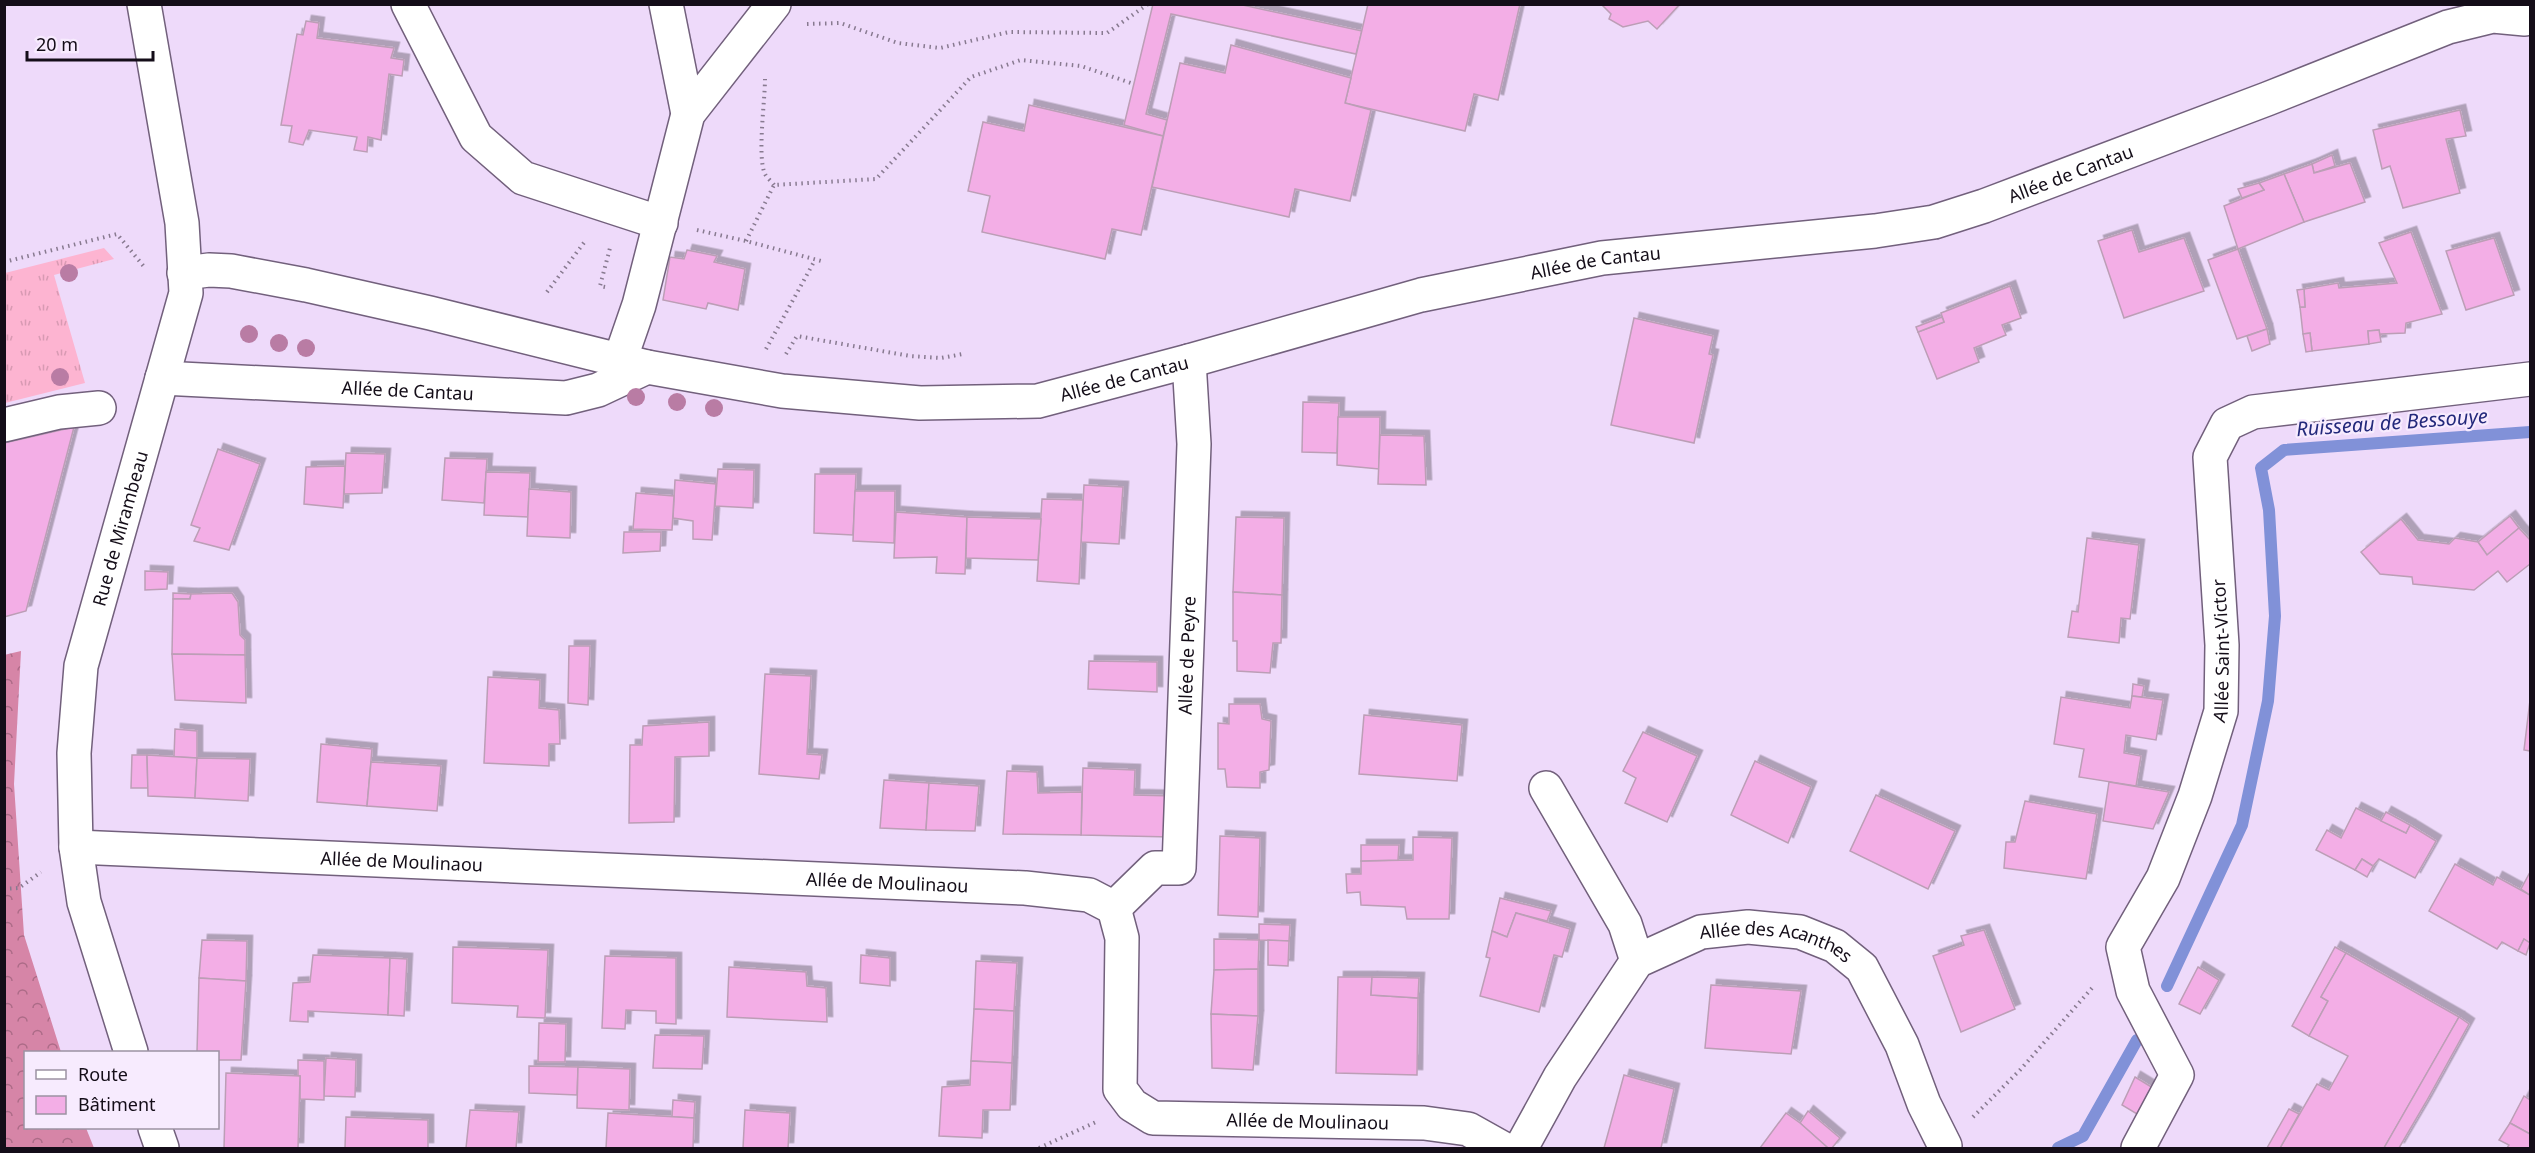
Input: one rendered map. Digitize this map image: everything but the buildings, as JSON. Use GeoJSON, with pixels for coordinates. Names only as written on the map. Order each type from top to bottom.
{"type":"FeatureCollection","features":[{"type":"Feature","properties":{"kind":"street","name":"Rue de Mirambeau"},"geometry":{"type":"LineString","coordinates":[[130,1051],[84,902],[76,847],[74,753],[81,666],[186,293],[182,223],[144,4]]}},
{"type":"Feature","properties":{"kind":"street"},"geometry":{"type":"LineString","coordinates":[[408,4],[476,137],[523,178],[662,223]]}},
{"type":"Feature","properties":{"kind":"street"},"geometry":{"type":"LineString","coordinates":[[633,363],[639,305],[662,223],[688,114],[666,4]]}},
{"type":"Feature","properties":{"kind":"street"},"geometry":{"type":"LineString","coordinates":[[688,114],[766,15]]}},
{"type":"Feature","properties":{"kind":"street","name":"Allée de Cantau"},"geometry":{"type":"LineString","coordinates":[[184,273],[209,270],[231,271],[306,285],[633,363],[782,391],[920,403],[1038,401],[1421,295],[1602,258],[1875,231],[1934,222],[1984,206],[2267,99],[2448,27],[2493,16],[2525,20]]}},
{"type":"Feature","properties":{"kind":"street","name":"Allée de Peyre"},"geometry":{"type":"LineString","coordinates":[[1114,908],[1155,868],[1179,868],[1194,444],[1189,361]]}},
{"type":"Feature","properties":{"kind":"street","name":"Allée de Cantau"},"geometry":{"type":"LineString","coordinates":[[162,378],[566,398],[598,390],[633,363]]}},
{"type":"Feature","properties":{"kind":"street","name":"Allée Saint-Victor"},"geometry":{"type":"LineString","coordinates":[[2123,947],[2163,878],[2195,796],[2221,711],[2222,645],[2210,457],[2227,424],[2253,412],[2530,379]]}},
{"type":"Feature","properties":{"kind":"street"},"geometry":{"type":"LineString","coordinates":[[4,425],[59,412],[99,408]]}},
{"type":"Feature","properties":{"kind":"street"},"geometry":{"type":"LineString","coordinates":[[1521,1149],[1560,1077],[1637,961],[1625,924],[1546,788]]}},
{"type":"Feature","properties":{"kind":"street","name":"Allée de Moulinaou"},"geometry":{"type":"LineString","coordinates":[[76,847],[1025,888],[1089,895],[1114,908]]}},
{"type":"Feature","properties":{"kind":"street"},"geometry":{"type":"LineString","coordinates":[[1114,908],[1122,938],[1120,1089],[1132,1106]]}},
{"type":"Feature","properties":{"kind":"street","name":"Allée des Acanthes"},"geometry":{"type":"LineString","coordinates":[[1637,961],[1701,932],[1748,927],[1800,932],[1835,946],[1862,968],[1902,1045],[1924,1104],[1945,1146]]}},
{"type":"Feature","properties":{"kind":"street"},"geometry":{"type":"LineString","coordinates":[[2123,947],[2133,991],[2177,1075],[2138,1149]]}},
{"type":"Feature","properties":{"kind":"street","name":"Allée de Moulinaou"},"geometry":{"type":"LineString","coordinates":[[1132,1106],[1153,1118],[1424,1123],[1468,1129],[1502,1149]]}},
{"type":"Feature","properties":{"kind":"street"},"geometry":{"type":"LineString","coordinates":[[155,1129],[162,1149]]}},
{"type":"Feature","properties":{"kind":"path"},"geometry":{"type":"LineString","coordinates":[[774,185],[765,173],[761,148],[765,110],[766,15],[840,23],[898,43],[940,48],[1009,32],[1107,33],[1148,4]]}},
{"type":"Feature","properties":{"kind":"path"},"geometry":{"type":"LineString","coordinates":[[774,185],[876,179],[971,77],[1021,60],[1081,66],[1134,84]]}},
{"type":"Feature","properties":{"kind":"path"},"geometry":{"type":"LineString","coordinates":[[746,241],[774,185]]}},
{"type":"Feature","properties":{"kind":"path"},"geometry":{"type":"LineString","coordinates":[[662,223],[746,241],[825,262]]}},
{"type":"Feature","properties":{"kind":"path"},"geometry":{"type":"LineString","coordinates":[[4,262],[117,234],[150,274]]}},
{"type":"Feature","properties":{"kind":"path"},"geometry":{"type":"LineString","coordinates":[[547,292],[588,237]]}},
{"type":"Feature","properties":{"kind":"path"},"geometry":{"type":"LineString","coordinates":[[761,357],[815,260]]}},
{"type":"Feature","properties":{"kind":"path"},"geometry":{"type":"LineString","coordinates":[[782,360],[797,336],[910,356],[941,358],[963,354]]}},
{"type":"Feature","properties":{"kind":"path"},"geometry":{"type":"LineString","coordinates":[[1945,1146],[2028,1061],[2093,988],[2123,947]]}},
{"type":"Feature","properties":{"kind":"path"},"geometry":{"type":"LineString","coordinates":[[1039,1149],[1132,1106]]}},
{"type":"Feature","properties":{"kind":"green space"},"geometry":{"type":"Polygon","coordinates":[[[104,248],[114,259],[54,275],[85,383],[5,403],[5,273],[104,248]]]}},
{"type":"Feature","properties":{"kind":"green space"},"geometry":{"type":"Polygon","coordinates":[[[21,651],[14,784],[24,935],[61,1051],[24,1051],[24,1129],[86,1129],[94,1148],[5,1148],[4,655],[21,651]]]}},
{"type":"Feature","properties":{"kind":"waterway","name":"Ruisseau de Bessouye"},"geometry":{"type":"LineString","coordinates":[[2167,986],[2242,825],[2268,701],[2275,616],[2269,510],[2261,468],[2284,450],[2530,432]]}},
{"type":"Feature","properties":{"kind":"waterway","name":"Ruisseau de Bessouye"},"geometry":{"type":"LineString","coordinates":[[2058,1148],[2083,1136],[2137,1040]]}}]}
